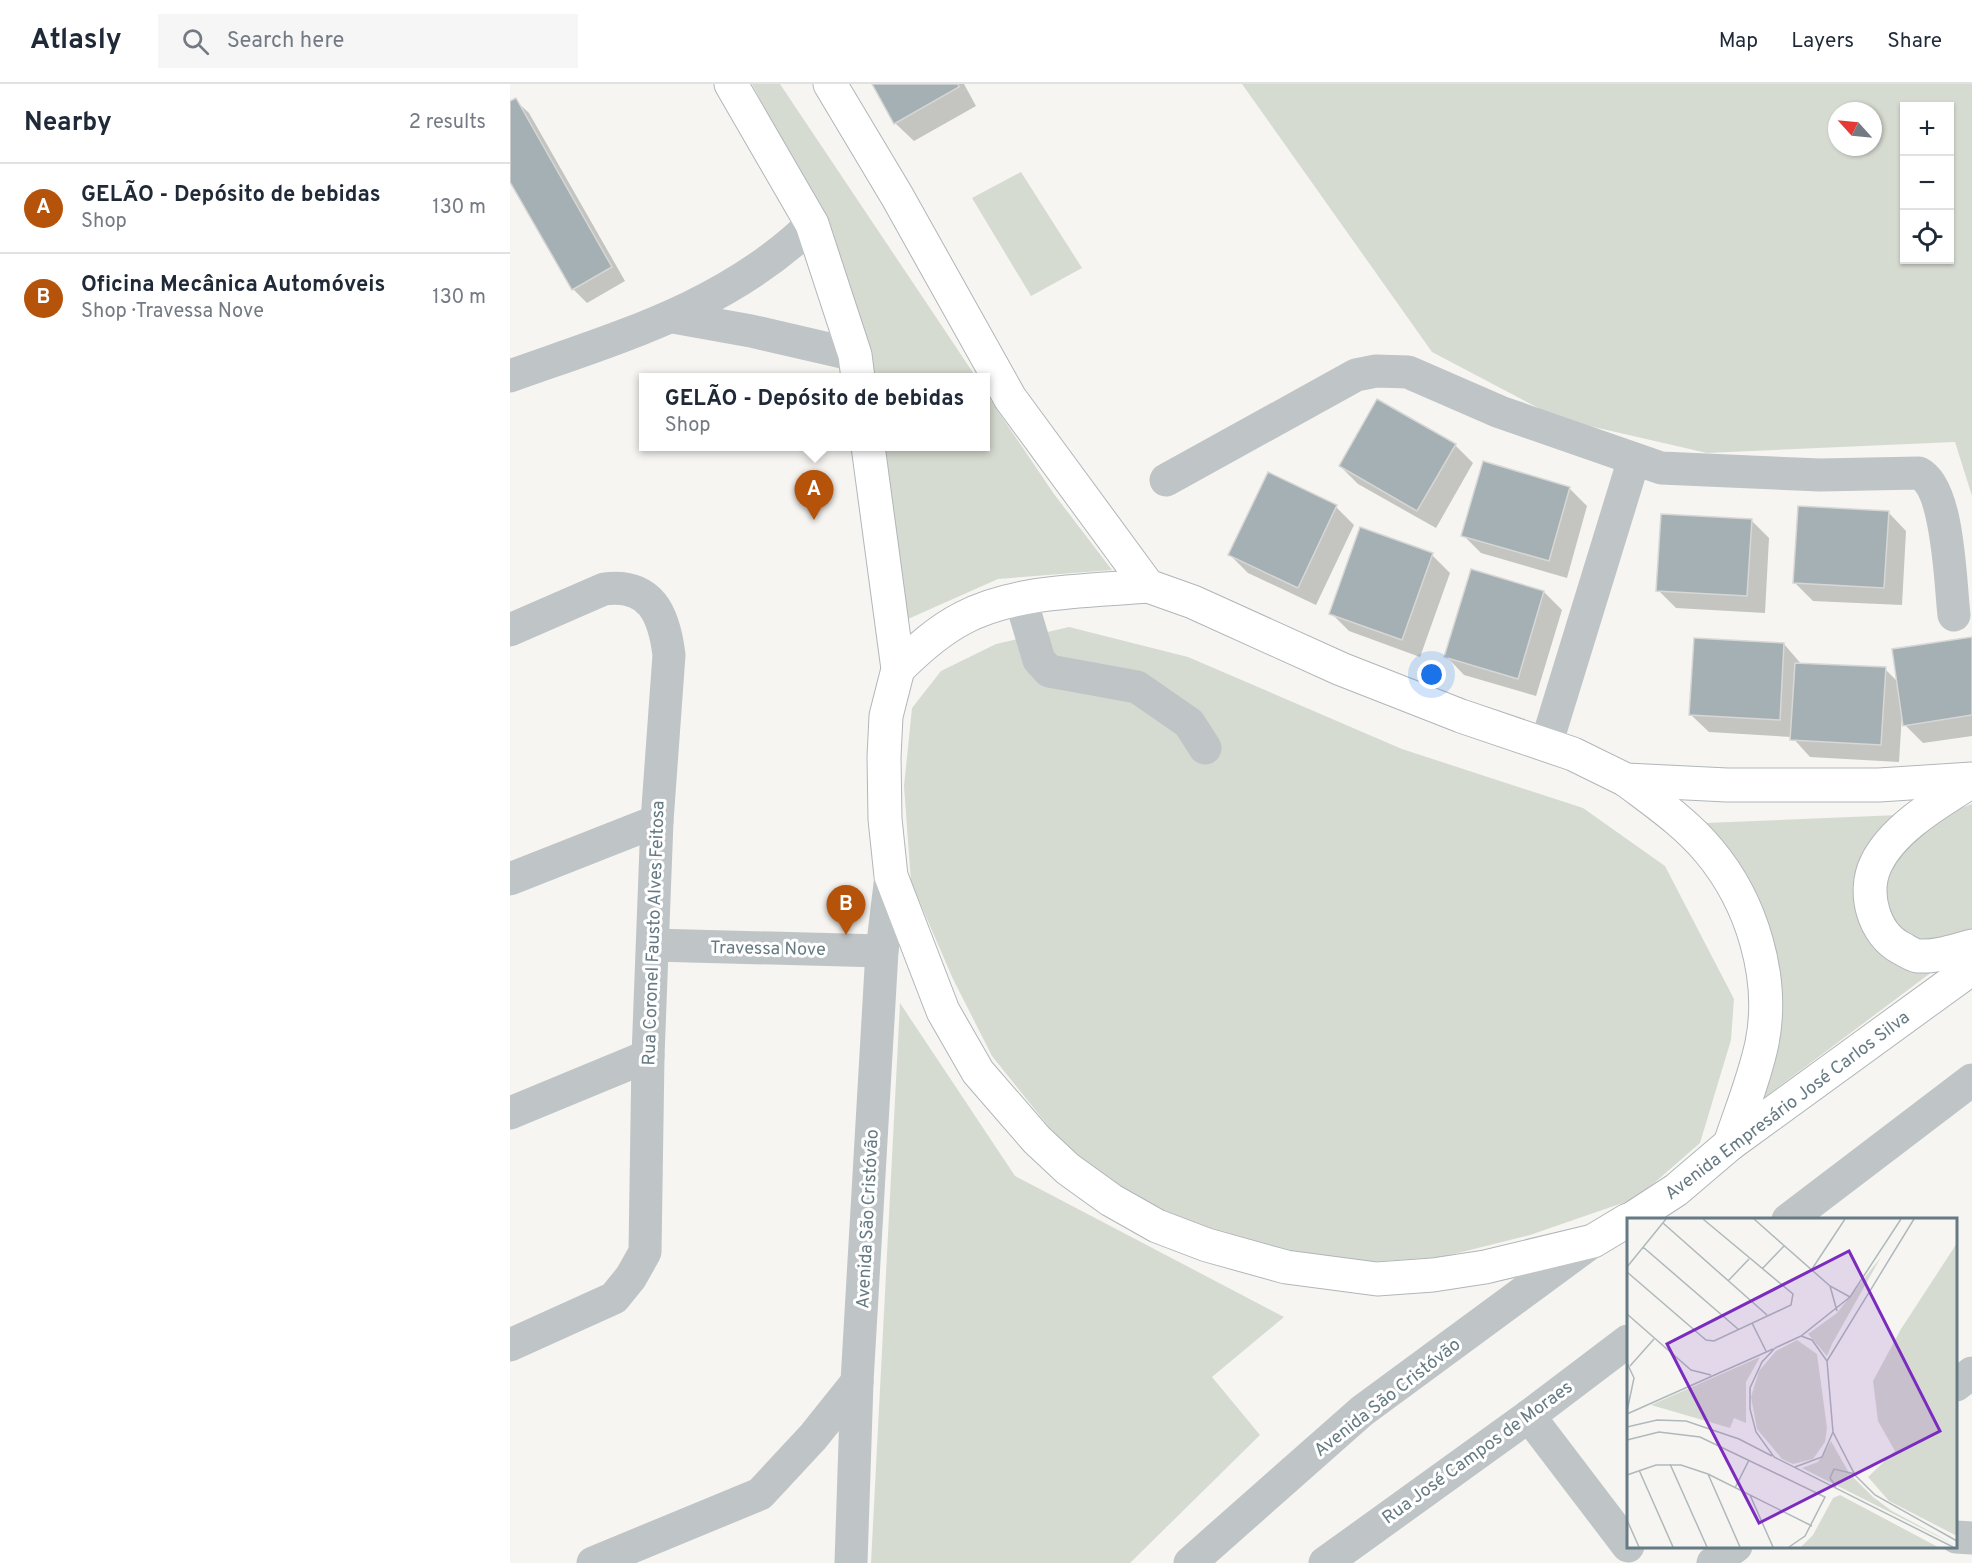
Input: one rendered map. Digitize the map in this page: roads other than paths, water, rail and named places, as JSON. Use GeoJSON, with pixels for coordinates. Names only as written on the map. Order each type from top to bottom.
{"type":"FeatureCollection","features":[{"type":"Feature","properties":{"kind":"main road"},"geometry":{"type":"LineString","coordinates":[[731,84],[812,224],[856,366]]}},
{"type":"Feature","properties":{"kind":"main road"},"geometry":{"type":"LineString","coordinates":[[830,84],[897,196],[1010,398],[1148,586]]}},
{"type":"Feature","properties":{"kind":"main road","name":"Avenida Empresário José Carlos Silva"},"geometry":{"type":"LineString","coordinates":[[869,451],[898,669],[886,716],[884,757],[885,819],[891,876],[943,1011],[978,1072],[1037,1140],[1068,1169],[1111,1200],[1157,1226],[1207,1245],[1286,1267],[1377,1279],[1485,1267],[1593,1241],[1627,1221]]}},
{"type":"Feature","properties":{"kind":"main road"},"geometry":{"type":"LineString","coordinates":[[898,669],[929,639],[964,617],[1021,600],[1057,593],[1148,586],[1193,602],[1341,669],[1461,716],[1573,754],[1626,780],[1675,818],[1708,850],[1727,875],[1754,935],[1762,964],[1766,1014],[1762,1043],[1730,1143]]}},
{"type":"Feature","properties":{"kind":"main road"},"geometry":{"type":"LineString","coordinates":[[1626,780],[1727,785],[1879,785],[1972,780]]}},
{"type":"Feature","properties":{"kind":"main road"},"geometry":{"type":"LineString","coordinates":[[1972,780],[1908,826],[1890,842],[1875,866],[1870,897],[1877,926],[1892,943],[1916,956],[1951,952],[1972,946]]}},
{"type":"Feature","properties":{"kind":"main road","name":"Avenida Empresário José Carlos Silva"},"geometry":{"type":"LineString","coordinates":[[1632,1218],[1694,1176],[1730,1143],[1972,968]]}},
{"type":"Feature","properties":{"kind":"street"},"geometry":{"type":"LineString","coordinates":[[510,376],[673,318],[733,285],[785,250],[812,224]]}},
{"type":"Feature","properties":{"kind":"street"},"geometry":{"type":"LineString","coordinates":[[673,318],[751,331],[856,366]]}},
{"type":"Feature","properties":{"kind":"street"},"geometry":{"type":"LineString","coordinates":[[1166,480],[1356,375],[1376,371],[1408,372],[1500,412],[1661,468],[1820,475],[1919,473],[1932,482],[1942,517],[1954,615]]}},
{"type":"Feature","properties":{"kind":"street"},"geometry":{"type":"LineString","coordinates":[[1546,744],[1634,459]]}},
{"type":"Feature","properties":{"kind":"street","name":"Rua Coronel Fausto Alves Feitosa"},"geometry":{"type":"LineString","coordinates":[[510,630],[604,589],[617,587],[635,591],[645,597],[660,614],[666,629],[669,655],[657,821],[648,1056],[645,1252],[631,1277],[614,1298],[510,1345]]}},
{"type":"Feature","properties":{"kind":"street"},"geometry":{"type":"LineString","coordinates":[[1021,600],[1039,660],[1048,671],[1137,687],[1189,723],[1205,748]]}},
{"type":"Feature","properties":{"kind":"street"},"geometry":{"type":"LineString","coordinates":[[510,879],[657,821]]}},
{"type":"Feature","properties":{"kind":"street","name":"Avenida São Cristóvão"},"geometry":{"type":"LineString","coordinates":[[850,1563],[857,1382],[882,951],[891,876]]}},
{"type":"Feature","properties":{"kind":"street","name":"Travessa Nove"},"geometry":{"type":"LineString","coordinates":[[653,945],[882,951]]}},
{"type":"Feature","properties":{"kind":"street"},"geometry":{"type":"LineString","coordinates":[[510,1113],[648,1056]]}},
{"type":"Feature","properties":{"kind":"street"},"geometry":{"type":"LineString","coordinates":[[1791,1218],[1972,1080]]}},
{"type":"Feature","properties":{"kind":"street","name":"Avenida São Cristóvão"},"geometry":{"type":"LineString","coordinates":[[1190,1563],[1362,1411],[1593,1241]]}},
{"type":"Feature","properties":{"kind":"street","name":"Rua José Campos de Moraes"},"geometry":{"type":"LineString","coordinates":[[1325,1563],[1627,1342]]}},
{"type":"Feature","properties":{"kind":"street"},"geometry":{"type":"LineString","coordinates":[[1957,1384],[1972,1373]]}},
{"type":"Feature","properties":{"kind":"street"},"geometry":{"type":"LineString","coordinates":[[593,1563],[760,1494],[813,1437],[857,1382]]}},
{"type":"Feature","properties":{"kind":"street"},"geometry":{"type":"LineString","coordinates":[[1529,1416],[1627,1543]]}},
{"type":"Feature","properties":{"kind":"street"},"geometry":{"type":"LineString","coordinates":[[1957,1537],[1972,1538]]}},
{"type":"Feature","properties":{"kind":"street"},"geometry":{"type":"LineString","coordinates":[[1630,1548],[1641,1563]]}},
{"type":"Feature","properties":{"kind":"street"},"geometry":{"type":"LineString","coordinates":[[1713,1563],[1733,1548]]}},
{"type":"Feature","properties":{"kind":"place","name":"GELÃO - Depósito de bebidas"},"geometry":{"type":"Point","coordinates":[814,520]}},
{"type":"Feature","properties":{"kind":"place","name":"Oficina Mecânica Automóveis"},"geometry":{"type":"Point","coordinates":[846,935]}}]}
